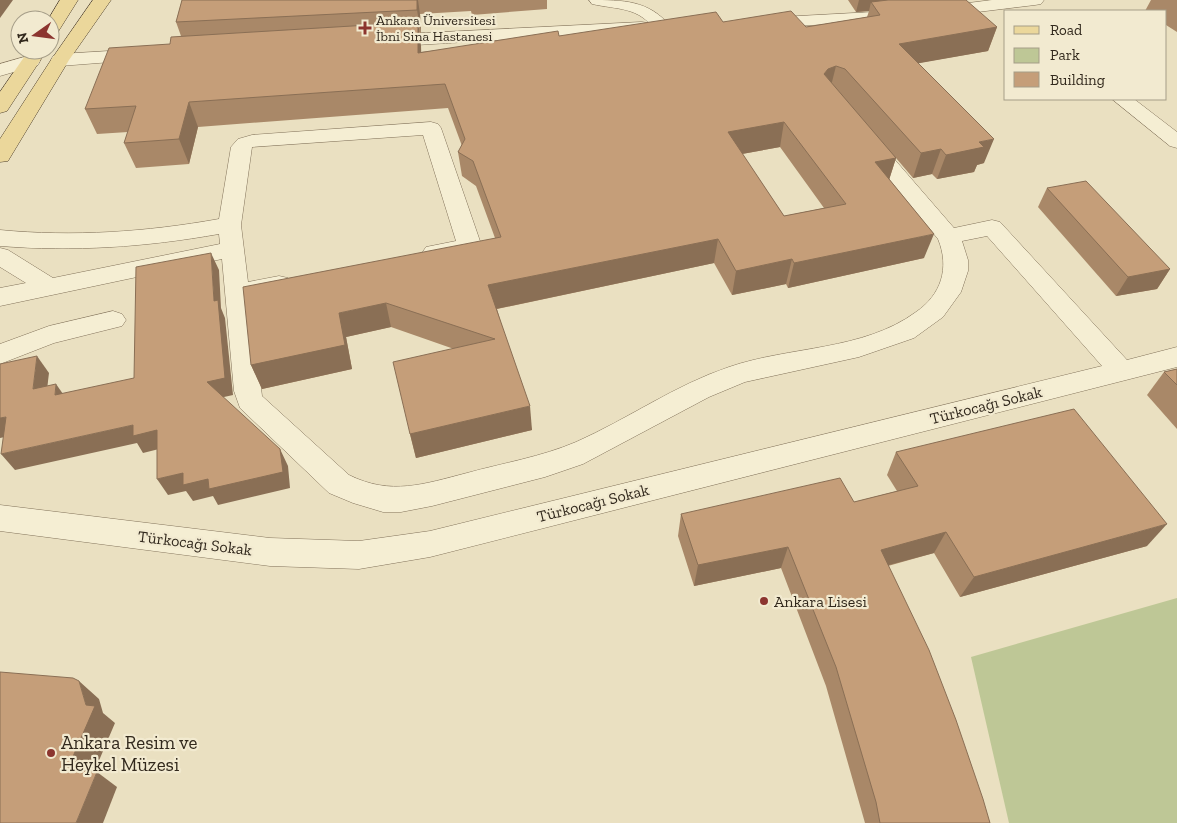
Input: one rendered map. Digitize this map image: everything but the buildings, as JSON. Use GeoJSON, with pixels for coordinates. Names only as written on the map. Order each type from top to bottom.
{"type":"FeatureCollection","features":[{"type":"Feature","properties":{"kind":"main road"},"geometry":{"type":"LineString","coordinates":[[60,15],[69,0]]}},
{"type":"Feature","properties":{"kind":"main road"},"geometry":{"type":"LineString","coordinates":[[0,156],[60,60],[102,0]]}},
{"type":"Feature","properties":{"kind":"main road"},"geometry":{"type":"LineString","coordinates":[[0,108],[32,60]]}},
{"type":"Feature","properties":{"kind":"street"},"geometry":{"type":"LineString","coordinates":[[598,0],[643,9],[656,16],[662,26]]}},
{"type":"Feature","properties":{"kind":"street"},"geometry":{"type":"LineString","coordinates":[[741,24],[860,19],[1003,5],[1035,0]]}},
{"type":"Feature","properties":{"kind":"street"},"geometry":{"type":"LineString","coordinates":[[369,42],[682,26]]}},
{"type":"Feature","properties":{"kind":"street"},"geometry":{"type":"LineString","coordinates":[[60,60],[160,54]]}},
{"type":"Feature","properties":{"kind":"street"},"geometry":{"type":"LineString","coordinates":[[0,70],[25,60]]}},
{"type":"Feature","properties":{"kind":"street"},"geometry":{"type":"LineString","coordinates":[[1123,100],[1177,142]]}},
{"type":"Feature","properties":{"kind":"street"},"geometry":{"type":"LineString","coordinates":[[418,257],[469,245],[431,128],[246,143],[242,148],[230,225],[247,391],[254,406],[340,484],[369,496],[388,500],[413,498],[554,463],[586,450],[712,385],[739,374],[864,345],[908,329],[937,308],[953,284],[957,259],[950,237],[856,127]]}},
{"type":"Feature","properties":{"kind":"street"},"geometry":{"type":"LineString","coordinates":[[0,238],[110,242],[174,235],[230,225]]}},
{"type":"Feature","properties":{"kind":"street"},"geometry":{"type":"LineString","coordinates":[[950,237],[992,227],[1122,371]]}},
{"type":"Feature","properties":{"kind":"street"},"geometry":{"type":"LineString","coordinates":[[0,297],[232,249]]}},
{"type":"Feature","properties":{"kind":"street"},"geometry":{"type":"LineString","coordinates":[[0,256],[48,286]]}},
{"type":"Feature","properties":{"kind":"street"},"geometry":{"type":"LineString","coordinates":[[237,293],[304,280]]}},
{"type":"Feature","properties":{"kind":"street"},"geometry":{"type":"LineString","coordinates":[[0,354],[49,335],[112,320]]}},
{"type":"Feature","properties":{"kind":"street","name":"Türkocağı Sokak"},"geometry":{"type":"LineString","coordinates":[[0,518],[270,552],[359,555],[430,544],[1177,357]]}},
{"type":"Feature","properties":{"kind":"green space"},"geometry":{"type":"Polygon","coordinates":[[[1177,598],[1177,823],[1009,823],[971,657],[1177,598]]]}},
{"type":"Feature","properties":{"kind":"place","name":"Ankara Üniversitesi İbni Sina Hastanesi"},"geometry":{"type":"Point","coordinates":[365,28]}},
{"type":"Feature","properties":{"kind":"place","name":"Ankara Lisesi"},"geometry":{"type":"Point","coordinates":[764,601]}},
{"type":"Feature","properties":{"kind":"place","name":"Ankara Resim ve Heykel Müzesi"},"geometry":{"type":"Point","coordinates":[51,753]}}]}
